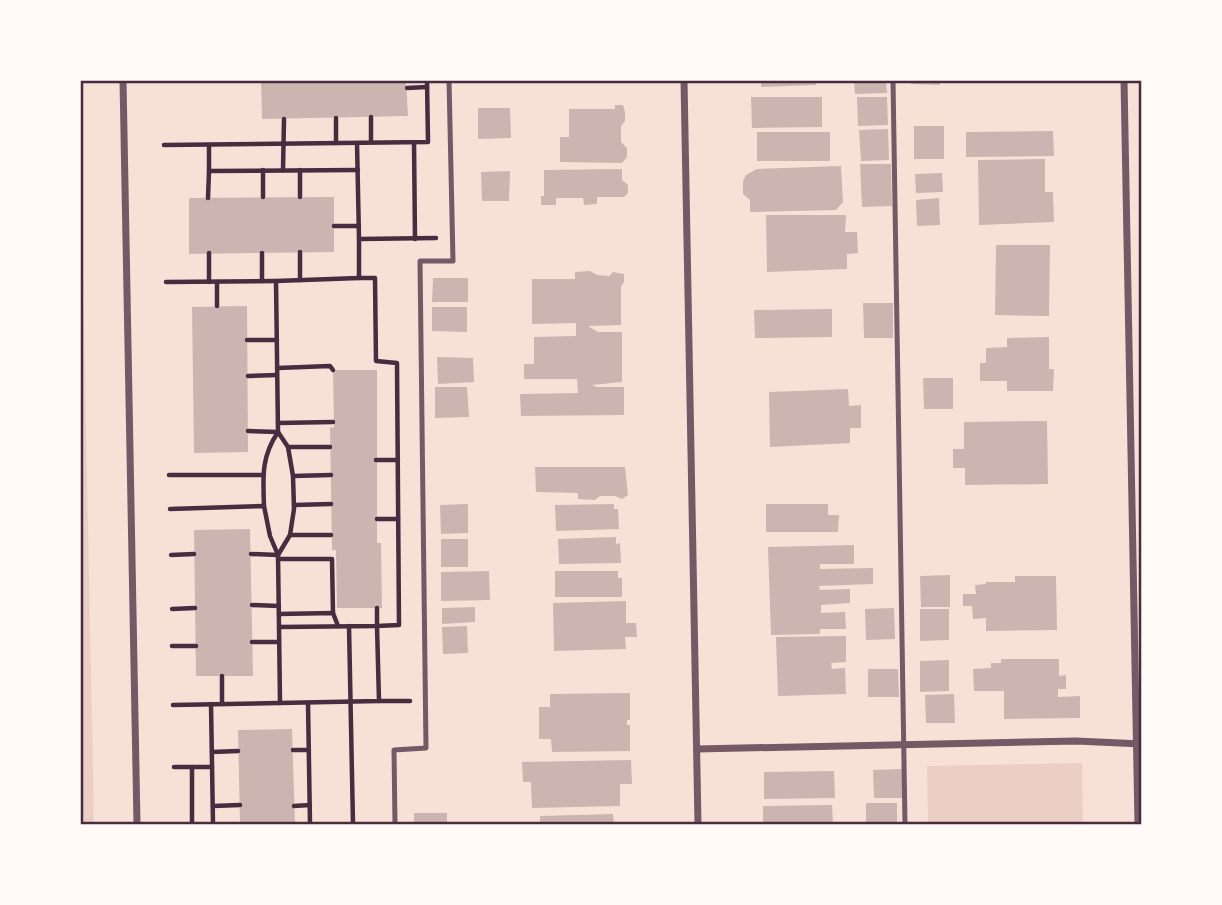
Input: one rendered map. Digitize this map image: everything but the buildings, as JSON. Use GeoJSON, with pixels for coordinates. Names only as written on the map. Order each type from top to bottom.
{"type":"FeatureCollection","features":[{"type":"Feature","properties":{"kind":"street"},"geometry":{"type":"LineString","coordinates":[[123,80],[137,824]]}},
{"type":"Feature","properties":{"kind":"street"},"geometry":{"type":"LineString","coordinates":[[684,80],[698,824]]}},
{"type":"Feature","properties":{"kind":"street"},"geometry":{"type":"LineString","coordinates":[[1124,80],[1139,744],[1138,824]]}},
{"type":"Feature","properties":{"kind":"street"},"geometry":{"type":"LineString","coordinates":[[697,749],[1076,741],[1139,744]]}},
{"type":"Feature","properties":{"kind":"lane"},"geometry":{"type":"LineString","coordinates":[[395,824],[394,750],[426,748],[420,261],[453,261],[449,80]]}},
{"type":"Feature","properties":{"kind":"lane"},"geometry":{"type":"LineString","coordinates":[[893,80],[905,824]]}},
{"type":"Feature","properties":{"kind":"path"},"geometry":{"type":"LineString","coordinates":[[164,145],[428,142],[427,80]]}},
{"type":"Feature","properties":{"kind":"path"},"geometry":{"type":"LineString","coordinates":[[407,88],[427,87]]}},
{"type":"Feature","properties":{"kind":"path"},"geometry":{"type":"LineString","coordinates":[[370,142],[371,117]]}},
{"type":"Feature","properties":{"kind":"path"},"geometry":{"type":"LineString","coordinates":[[336,118],[337,143]]}},
{"type":"Feature","properties":{"kind":"path"},"geometry":{"type":"LineString","coordinates":[[283,170],[284,119]]}},
{"type":"Feature","properties":{"kind":"path"},"geometry":{"type":"LineString","coordinates":[[414,142],[415,239]]}},
{"type":"Feature","properties":{"kind":"path"},"geometry":{"type":"LineString","coordinates":[[357,143],[359,278]]}},
{"type":"Feature","properties":{"kind":"path"},"geometry":{"type":"LineString","coordinates":[[208,198],[209,145]]}},
{"type":"Feature","properties":{"kind":"path"},"geometry":{"type":"LineString","coordinates":[[263,170],[263,197]]}},
{"type":"Feature","properties":{"kind":"path"},"geometry":{"type":"LineString","coordinates":[[300,170],[300,197]]}},
{"type":"Feature","properties":{"kind":"path"},"geometry":{"type":"LineString","coordinates":[[209,171],[358,170]]}},
{"type":"Feature","properties":{"kind":"path"},"geometry":{"type":"LineString","coordinates":[[334,226],[359,226]]}},
{"type":"Feature","properties":{"kind":"path"},"geometry":{"type":"LineString","coordinates":[[359,239],[453,238]]}},
{"type":"Feature","properties":{"kind":"path"},"geometry":{"type":"LineString","coordinates":[[300,252],[300,280]]}},
{"type":"Feature","properties":{"kind":"path"},"geometry":{"type":"LineString","coordinates":[[262,253],[262,281]]}},
{"type":"Feature","properties":{"kind":"path"},"geometry":{"type":"LineString","coordinates":[[209,254],[209,282]]}},
{"type":"Feature","properties":{"kind":"path"},"geometry":{"type":"LineString","coordinates":[[166,282],[375,278],[376,361],[397,363],[399,625],[279,626]]}},
{"type":"Feature","properties":{"kind":"path"},"geometry":{"type":"LineString","coordinates":[[276,281],[278,432],[288,447],[293,476],[290,535],[278,557]]}},
{"type":"Feature","properties":{"kind":"path"},"geometry":{"type":"LineString","coordinates":[[217,306],[218,282]]}},
{"type":"Feature","properties":{"kind":"path"},"geometry":{"type":"LineString","coordinates":[[247,340],[277,340]]}},
{"type":"Feature","properties":{"kind":"path"},"geometry":{"type":"LineString","coordinates":[[277,368],[330,366],[333,370]]}},
{"type":"Feature","properties":{"kind":"path"},"geometry":{"type":"LineString","coordinates":[[248,376],[277,375]]}},
{"type":"Feature","properties":{"kind":"path"},"geometry":{"type":"LineString","coordinates":[[278,423],[334,422]]}},
{"type":"Feature","properties":{"kind":"path"},"geometry":{"type":"LineString","coordinates":[[248,431],[278,432]]}},
{"type":"Feature","properties":{"kind":"path"},"geometry":{"type":"LineString","coordinates":[[278,432],[267,448],[263,475],[264,506],[270,536],[278,557],[280,703]]}},
{"type":"Feature","properties":{"kind":"path"},"geometry":{"type":"LineString","coordinates":[[288,447],[330,447]]}},
{"type":"Feature","properties":{"kind":"path"},"geometry":{"type":"LineString","coordinates":[[376,460],[398,460]]}},
{"type":"Feature","properties":{"kind":"path"},"geometry":{"type":"LineString","coordinates":[[169,475],[263,475]]}},
{"type":"Feature","properties":{"kind":"path"},"geometry":{"type":"LineString","coordinates":[[293,476],[331,475]]}},
{"type":"Feature","properties":{"kind":"path"},"geometry":{"type":"LineString","coordinates":[[293,505],[331,504]]}},
{"type":"Feature","properties":{"kind":"path"},"geometry":{"type":"LineString","coordinates":[[170,509],[264,506]]}},
{"type":"Feature","properties":{"kind":"path"},"geometry":{"type":"LineString","coordinates":[[377,519],[398,519]]}},
{"type":"Feature","properties":{"kind":"path"},"geometry":{"type":"LineString","coordinates":[[290,535],[331,535]]}},
{"type":"Feature","properties":{"kind":"path"},"geometry":{"type":"LineString","coordinates":[[171,555],[194,554]]}},
{"type":"Feature","properties":{"kind":"path"},"geometry":{"type":"LineString","coordinates":[[251,554],[334,559],[332,613],[338,626]]}},
{"type":"Feature","properties":{"kind":"path"},"geometry":{"type":"LineString","coordinates":[[251,606],[279,606]]}},
{"type":"Feature","properties":{"kind":"path"},"geometry":{"type":"LineString","coordinates":[[172,609],[195,608]]}},
{"type":"Feature","properties":{"kind":"path"},"geometry":{"type":"LineString","coordinates":[[377,608],[379,701]]}},
{"type":"Feature","properties":{"kind":"path"},"geometry":{"type":"LineString","coordinates":[[279,614],[332,613]]}},
{"type":"Feature","properties":{"kind":"path"},"geometry":{"type":"LineString","coordinates":[[349,626],[353,824]]}},
{"type":"Feature","properties":{"kind":"path"},"geometry":{"type":"LineString","coordinates":[[252,642],[279,642]]}},
{"type":"Feature","properties":{"kind":"path"},"geometry":{"type":"LineString","coordinates":[[172,646],[196,646]]}},
{"type":"Feature","properties":{"kind":"path"},"geometry":{"type":"LineString","coordinates":[[222,676],[222,705]]}},
{"type":"Feature","properties":{"kind":"path"},"geometry":{"type":"LineString","coordinates":[[173,705],[425,700]]}},
{"type":"Feature","properties":{"kind":"path"},"geometry":{"type":"LineString","coordinates":[[308,703],[310,824]]}},
{"type":"Feature","properties":{"kind":"path"},"geometry":{"type":"LineString","coordinates":[[211,705],[213,824]]}},
{"type":"Feature","properties":{"kind":"path"},"geometry":{"type":"LineString","coordinates":[[293,750],[309,750]]}},
{"type":"Feature","properties":{"kind":"path"},"geometry":{"type":"LineString","coordinates":[[212,752],[238,751]]}},
{"type":"Feature","properties":{"kind":"path"},"geometry":{"type":"LineString","coordinates":[[174,766],[212,766]]}},
{"type":"Feature","properties":{"kind":"path"},"geometry":{"type":"LineString","coordinates":[[192,766],[192,824]]}},
{"type":"Feature","properties":{"kind":"path"},"geometry":{"type":"LineString","coordinates":[[212,806],[240,805]]}},
{"type":"Feature","properties":{"kind":"path"},"geometry":{"type":"LineString","coordinates":[[294,806],[310,805]]}},
{"type":"Feature","properties":{"kind":"shaded area"},"geometry":{"type":"Polygon","coordinates":[[[81,175],[94,824],[80,824],[81,175]]]}},
{"type":"Feature","properties":{"kind":"shaded area"},"geometry":{"type":"Polygon","coordinates":[[[1082,763],[1083,824],[928,824],[927,766],[1082,763]]]}}]}
